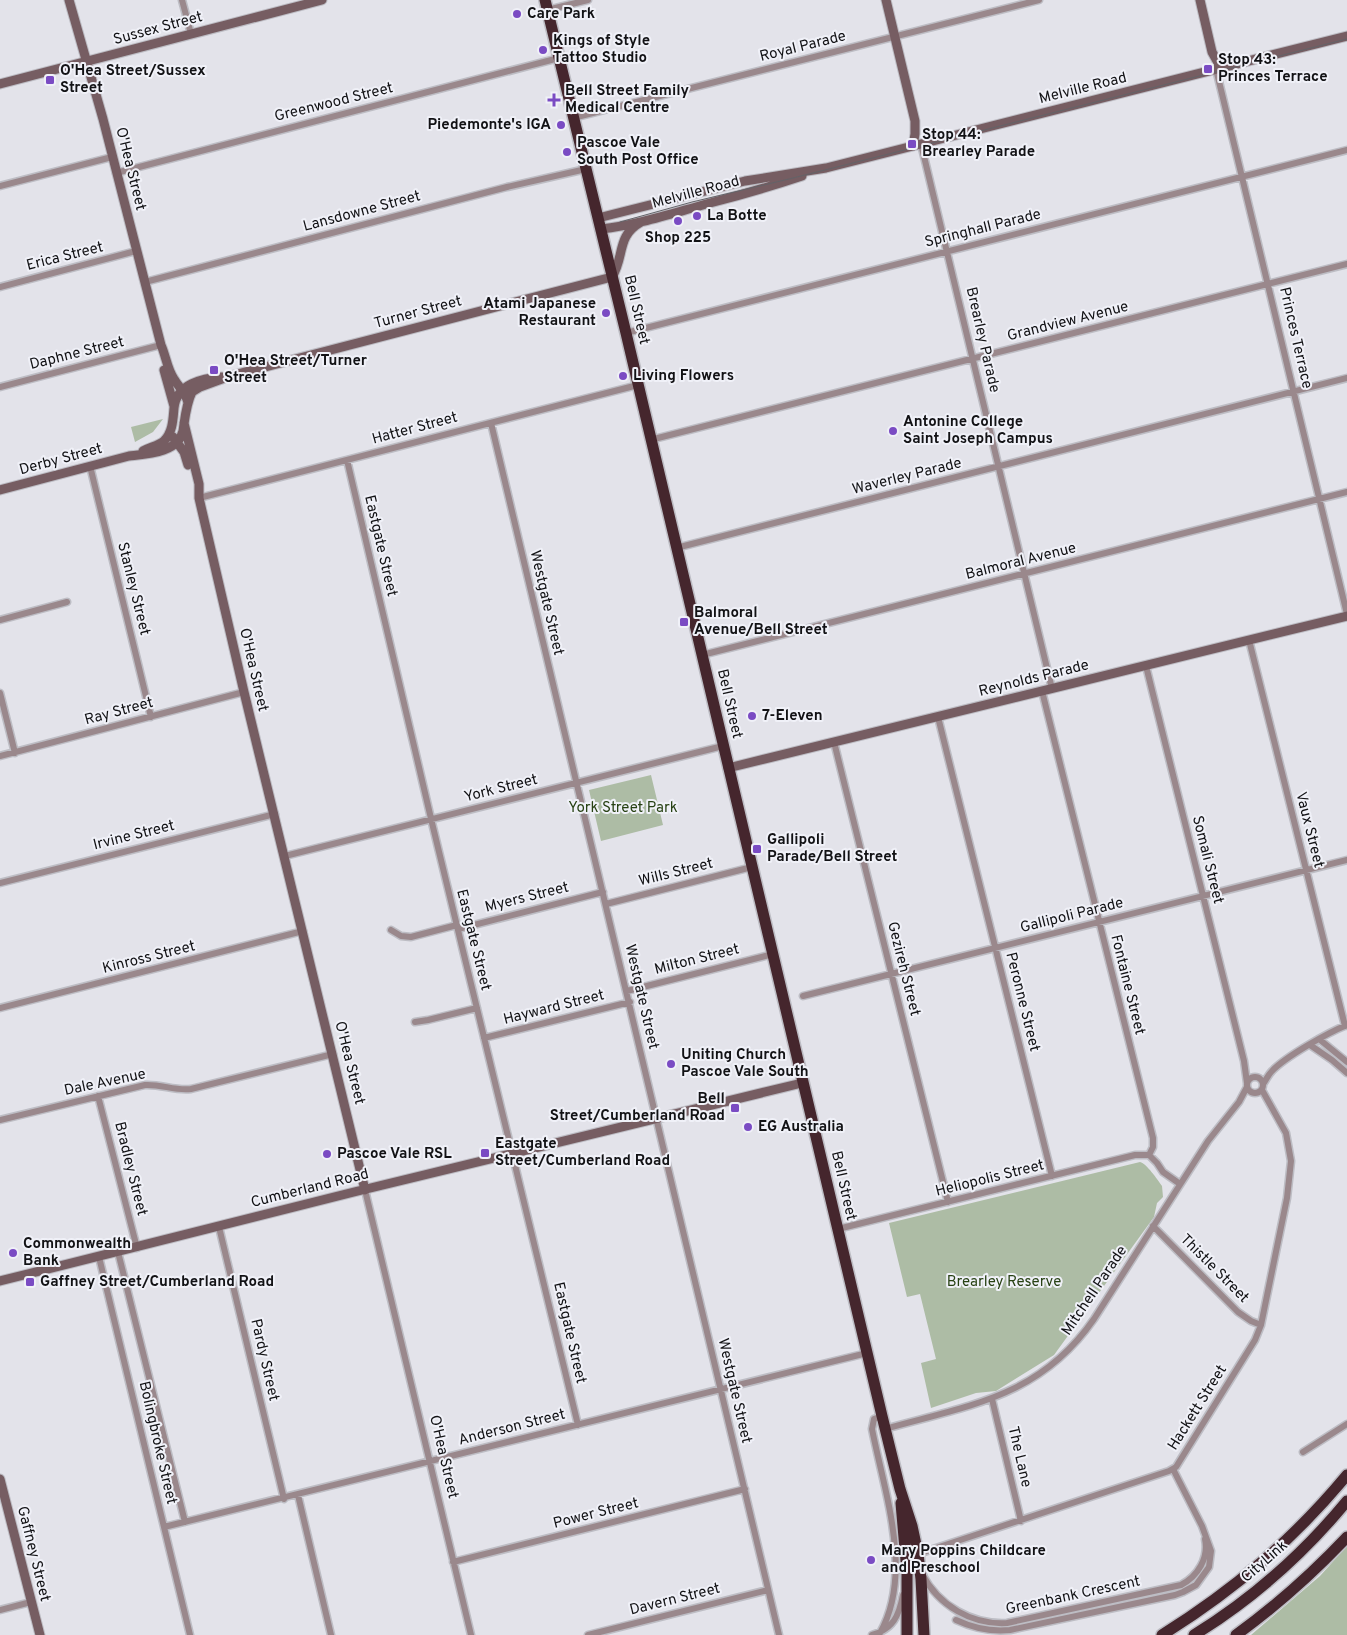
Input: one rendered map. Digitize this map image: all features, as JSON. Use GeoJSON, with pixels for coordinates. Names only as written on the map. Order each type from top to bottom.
{"type":"FeatureCollection","features":[{"type":"Feature","properties":{"kind":"highway","name":"Bell Street"},"geometry":{"type":"LineString","coordinates":[[545,4],[626,333],[885,1429],[900,1489],[912,1526],[921,1571],[924,1635]]}},
{"type":"Feature","properties":{"kind":"highway"},"geometry":{"type":"LineString","coordinates":[[1162,1635],[1214,1601],[1273,1554],[1299,1529],[1347,1475]]}},
{"type":"Feature","properties":{"kind":"highway","name":"Bell Street"},"geometry":{"type":"LineString","coordinates":[[900,1489],[907,1572],[907,1635]]}},
{"type":"Feature","properties":{"kind":"highway","name":"CityLink"},"geometry":{"type":"LineString","coordinates":[[1194,1635],[1269,1580],[1302,1550],[1347,1501]]}},
{"type":"Feature","properties":{"kind":"highway"},"geometry":{"type":"LineString","coordinates":[[1236,1635],[1295,1588],[1326,1560],[1347,1537]]}},
{"type":"Feature","properties":{"kind":"street","name":"O'Hea Street"},"geometry":{"type":"LineString","coordinates":[[69,0],[87,61],[161,345],[172,377],[187,396],[188,404]]}},
{"type":"Feature","properties":{"kind":"street"},"geometry":{"type":"LineString","coordinates":[[182,0],[191,34]]}},
{"type":"Feature","properties":{"kind":"street","name":"Sussex Street"},"geometry":{"type":"LineString","coordinates":[[0,84],[191,34],[294,4],[322,0]]}},
{"type":"Feature","properties":{"kind":"street"},"geometry":{"type":"LineString","coordinates":[[545,4],[588,0]]}},
{"type":"Feature","properties":{"kind":"street","name":"Brearley Parade"},"geometry":{"type":"LineString","coordinates":[[886,0],[915,121],[920,133],[946,251],[1052,689]]}},
{"type":"Feature","properties":{"kind":"street","name":"Royal Parade"},"geometry":{"type":"LineString","coordinates":[[573,118],[1039,0]]}},
{"type":"Feature","properties":{"kind":"street","name":"Princes Terrace"},"geometry":{"type":"LineString","coordinates":[[1200,0],[1347,615]]}},
{"type":"Feature","properties":{"kind":"street","name":"Melville Road"},"geometry":{"type":"LineString","coordinates":[[599,223],[641,222],[747,194],[826,168],[1347,36]]}},
{"type":"Feature","properties":{"kind":"street","name":"Greenwood Street"},"geometry":{"type":"LineString","coordinates":[[116,173],[559,58]]}},
{"type":"Feature","properties":{"kind":"street","name":"Brearley Parade"},"geometry":{"type":"LineString","coordinates":[[915,121],[915,134],[921,144]]}},
{"type":"Feature","properties":{"kind":"street","name":"Springhall Parade"},"geometry":{"type":"LineString","coordinates":[[626,333],[1347,150]]}},
{"type":"Feature","properties":{"kind":"street"},"geometry":{"type":"LineString","coordinates":[[0,186],[112,158]]}},
{"type":"Feature","properties":{"kind":"street","name":"Melville Road"},"geometry":{"type":"LineString","coordinates":[[599,223],[745,181],[826,168]]}},
{"type":"Feature","properties":{"kind":"street","name":"Lansdowne Street"},"geometry":{"type":"LineString","coordinates":[[144,282],[507,187],[586,169]]}},
{"type":"Feature","properties":{"kind":"street"},"geometry":{"type":"LineString","coordinates":[[612,277],[618,266],[624,237],[629,230],[641,222]]}},
{"type":"Feature","properties":{"kind":"street","name":"Erica Street"},"geometry":{"type":"LineString","coordinates":[[0,287],[136,252]]}},
{"type":"Feature","properties":{"kind":"street","name":"Grandview Avenue"},"geometry":{"type":"LineString","coordinates":[[650,440],[1347,264]]}},
{"type":"Feature","properties":{"kind":"street","name":"Turner Street"},"geometry":{"type":"LineString","coordinates":[[184,423],[190,396],[196,389],[230,376],[612,277]]}},
{"type":"Feature","properties":{"kind":"street","name":"O'Hea Street"},"geometry":{"type":"LineString","coordinates":[[161,345],[160,355],[174,406]]}},
{"type":"Feature","properties":{"kind":"street","name":"Daphne Street"},"geometry":{"type":"LineString","coordinates":[[0,387],[161,345]]}},
{"type":"Feature","properties":{"kind":"street","name":"Turner Street"},"geometry":{"type":"LineString","coordinates":[[183,390],[194,382],[230,376]]}},
{"type":"Feature","properties":{"kind":"street","name":"Waverley Parade"},"geometry":{"type":"LineString","coordinates":[[676,548],[1347,378]]}},
{"type":"Feature","properties":{"kind":"street","name":"Hatter Street"},"geometry":{"type":"LineString","coordinates":[[199,498],[638,385]]}},
{"type":"Feature","properties":{"kind":"street"},"geometry":{"type":"LineString","coordinates":[[174,406],[183,390]]}},
{"type":"Feature","properties":{"kind":"street","name":"Derby Street"},"geometry":{"type":"LineString","coordinates":[[129,456],[161,443],[168,434],[173,422],[174,406]]}},
{"type":"Feature","properties":{"kind":"street","name":"O'Hea Street"},"geometry":{"type":"LineString","coordinates":[[173,422],[172,436],[186,456],[199,498],[471,1635]]}},
{"type":"Feature","properties":{"kind":"street","name":"O'Hea Street"},"geometry":{"type":"LineString","coordinates":[[184,423],[199,484],[199,498]]}},
{"type":"Feature","properties":{"kind":"street"},"geometry":{"type":"LineString","coordinates":[[177,442],[182,433],[184,423]]}},
{"type":"Feature","properties":{"kind":"street","name":"Westgate Street"},"geometry":{"type":"LineString","coordinates":[[490,423],[630,1002],[779,1635]]}},
{"type":"Feature","properties":{"kind":"street","name":"Derby Street"},"geometry":{"type":"LineString","coordinates":[[0,490],[129,456],[160,451],[177,442]]}},
{"type":"Feature","properties":{"kind":"street","name":"Eastgate Street"},"geometry":{"type":"LineString","coordinates":[[347,460],[457,927],[578,1425]]}},
{"type":"Feature","properties":{"kind":"street","name":"Stanley Street"},"geometry":{"type":"LineString","coordinates":[[90,466],[151,717]]}},
{"type":"Feature","properties":{"kind":"street","name":"Balmoral Avenue"},"geometry":{"type":"LineString","coordinates":[[702,655],[1347,492]]}},
{"type":"Feature","properties":{"kind":"street"},"geometry":{"type":"LineString","coordinates":[[0,620],[67,602]]}},
{"type":"Feature","properties":{"kind":"street","name":"Reynolds Parade"},"geometry":{"type":"LineString","coordinates":[[728,768],[1347,615]]}},
{"type":"Feature","properties":{"kind":"street","name":"Vaux Street"},"geometry":{"type":"LineString","coordinates":[[1249,640],[1346,1026]]}},
{"type":"Feature","properties":{"kind":"street","name":"Somali Street"},"geometry":{"type":"LineString","coordinates":[[1146,666],[1244,1061],[1247,1085]]}},
{"type":"Feature","properties":{"kind":"street","name":"Fontaine Street"},"geometry":{"type":"LineString","coordinates":[[1042,691],[1153,1138],[1153,1147],[1149,1156]]}},
{"type":"Feature","properties":{"kind":"street","name":"Ray Street"},"geometry":{"type":"LineString","coordinates":[[0,756],[244,692]]}},
{"type":"Feature","properties":{"kind":"street"},"geometry":{"type":"LineString","coordinates":[[0,693],[15,752]]}},
{"type":"Feature","properties":{"kind":"street","name":"Peronne Street"},"geometry":{"type":"LineString","coordinates":[[938,717],[1052,1176]]}},
{"type":"Feature","properties":{"kind":"street","name":"Gezireh Street"},"geometry":{"type":"LineString","coordinates":[[834,742],[948,1202]]}},
{"type":"Feature","properties":{"kind":"street","name":"York Street"},"geometry":{"type":"LineString","coordinates":[[285,856],[723,746]]}},
{"type":"Feature","properties":{"kind":"street","name":"Irvine Street"},"geometry":{"type":"LineString","coordinates":[[0,883],[275,814]]}},
{"type":"Feature","properties":{"kind":"street","name":"Gallipoli Parade"},"geometry":{"type":"LineString","coordinates":[[803,996],[1347,860]]}},
{"type":"Feature","properties":{"kind":"street","name":"Wills Street"},"geometry":{"type":"LineString","coordinates":[[606,904],[752,867]]}},
{"type":"Feature","properties":{"kind":"street","name":"Myers Street"},"geometry":{"type":"LineString","coordinates":[[390,930],[400,936],[410,937],[603,892]]}},
{"type":"Feature","properties":{"kind":"street","name":"Kinross Street"},"geometry":{"type":"LineString","coordinates":[[0,1008],[303,931]]}},
{"type":"Feature","properties":{"kind":"street","name":"Milton Street"},"geometry":{"type":"LineString","coordinates":[[627,991],[773,954]]}},
{"type":"Feature","properties":{"kind":"street","name":"Hayward Street"},"geometry":{"type":"LineString","coordinates":[[484,1038],[630,1002]]}},
{"type":"Feature","properties":{"kind":"street"},"geometry":{"type":"LineString","coordinates":[[415,1022],[477,1008]]}},
{"type":"Feature","properties":{"kind":"street"},"geometry":{"type":"LineString","coordinates":[[1271,1072],[1250,1079],[1247,1085],[1254,1093],[1262,1087],[1271,1072],[1281,1062],[1319,1039],[1346,1026]]}},
{"type":"Feature","properties":{"kind":"street"},"geometry":{"type":"LineString","coordinates":[[1319,1039],[1347,1062]]}},
{"type":"Feature","properties":{"kind":"street"},"geometry":{"type":"LineString","coordinates":[[1310,1045],[1347,1073]]}},
{"type":"Feature","properties":{"kind":"street","name":"Dale Avenue"},"geometry":{"type":"LineString","coordinates":[[0,1120],[153,1084],[178,1089],[191,1089],[333,1054]]}},
{"type":"Feature","properties":{"kind":"street","name":"Somali Street"},"geometry":{"type":"LineString","coordinates":[[1244,1061],[1256,1077]]}},
{"type":"Feature","properties":{"kind":"street"},"geometry":{"type":"LineString","coordinates":[[1256,1077],[1261,1080],[1262,1087]]}},
{"type":"Feature","properties":{"kind":"street","name":"Cumberland Road"},"geometry":{"type":"LineString","coordinates":[[0,1281],[802,1082]]}},
{"type":"Feature","properties":{"kind":"street","name":"Mitchell Parade"},"geometry":{"type":"LineString","coordinates":[[885,1429],[992,1399],[1035,1378],[1061,1358],[1075,1344],[1094,1319],[1218,1126],[1239,1102],[1247,1085]]}},
{"type":"Feature","properties":{"kind":"street","name":"Hackett Street"},"geometry":{"type":"LineString","coordinates":[[918,1554],[1173,1469],[1255,1340],[1261,1326],[1291,1171],[1286,1133],[1269,1104],[1262,1087]]}},
{"type":"Feature","properties":{"kind":"street","name":"Mitchell Parade"},"geometry":{"type":"LineString","coordinates":[[1239,1102],[1254,1093]]}},
{"type":"Feature","properties":{"kind":"street","name":"Hackett Street"},"geometry":{"type":"LineString","coordinates":[[1254,1093],[1269,1104]]}},
{"type":"Feature","properties":{"kind":"street","name":"Bradley Street"},"geometry":{"type":"LineString","coordinates":[[98,1096],[137,1248]]}},
{"type":"Feature","properties":{"kind":"street","name":"Heliopolis Street"},"geometry":{"type":"LineString","coordinates":[[838,1229],[1135,1155],[1149,1156]]}},
{"type":"Feature","properties":{"kind":"street"},"geometry":{"type":"LineString","coordinates":[[1149,1156],[1163,1172],[1180,1184]]}},
{"type":"Feature","properties":{"kind":"street","name":"Pardy Street"},"geometry":{"type":"LineString","coordinates":[[219,1226],[284,1499]]}},
{"type":"Feature","properties":{"kind":"street","name":"Thistle Street"},"geometry":{"type":"LineString","coordinates":[[1153,1226],[1238,1312],[1261,1326]]}},
{"type":"Feature","properties":{"kind":"street","name":"Bolingbroke Street"},"geometry":{"type":"LineString","coordinates":[[118,1252],[185,1522]]}},
{"type":"Feature","properties":{"kind":"street","name":"Bolingbroke Street"},"geometry":{"type":"LineString","coordinates":[[99,1257],[190,1635]]}},
{"type":"Feature","properties":{"kind":"street","name":"Anderson Street"},"geometry":{"type":"LineString","coordinates":[[164,1527],[867,1354]]}},
{"type":"Feature","properties":{"kind":"street","name":"The Lane"},"geometry":{"type":"LineString","coordinates":[[992,1399],[1021,1521]]}},
{"type":"Feature","properties":{"kind":"street"},"geometry":{"type":"LineString","coordinates":[[875,1634],[889,1612],[896,1569],[891,1521],[872,1429],[874,1419],[882,1416]]}},
{"type":"Feature","properties":{"kind":"street"},"geometry":{"type":"LineString","coordinates":[[1303,1452],[1347,1424]]}},
{"type":"Feature","properties":{"kind":"street","name":"Greenbank Crescent"},"geometry":{"type":"LineString","coordinates":[[956,1620],[990,1631],[1010,1630],[1183,1592],[1201,1579],[1211,1562],[1212,1551],[1202,1526],[1173,1469]]}},
{"type":"Feature","properties":{"kind":"street","name":"Gaffney Street"},"geometry":{"type":"LineString","coordinates":[[0,1479],[2,1495],[40,1635]]}},
{"type":"Feature","properties":{"kind":"street","name":"Power Street"},"geometry":{"type":"LineString","coordinates":[[454,1562],[745,1489]]}},
{"type":"Feature","properties":{"kind":"street"},"geometry":{"type":"LineString","coordinates":[[298,1495],[331,1635]]}},
{"type":"Feature","properties":{"kind":"street","name":"Greenbank Crescent"},"geometry":{"type":"LineString","coordinates":[[921,1571],[931,1586],[956,1611],[980,1621],[1007,1623],[1181,1585],[1193,1576],[1203,1560],[1206,1545],[1202,1526]]}},
{"type":"Feature","properties":{"kind":"street"},"geometry":{"type":"LineString","coordinates":[[875,1634],[888,1628],[897,1616],[907,1572]]}},
{"type":"Feature","properties":{"kind":"street","name":"Davern Street"},"geometry":{"type":"LineString","coordinates":[[588,1635],[768,1590]]}},
{"type":"Feature","properties":{"kind":"street"},"geometry":{"type":"LineString","coordinates":[[0,1610],[31,1602]]}},
{"type":"Feature","properties":{"kind":"green space"},"geometry":{"type":"Polygon","coordinates":[[[163,419],[153,432],[135,442],[131,427],[163,419]]]}},
{"type":"Feature","properties":{"kind":"green space","name":"York Street Park"},"geometry":{"type":"Polygon","coordinates":[[[651,775],[663,825],[601,841],[589,790],[651,775]]]}},
{"type":"Feature","properties":{"kind":"green space","name":"Brearley Reserve"},"geometry":{"type":"Polygon","coordinates":[[[1140,1162],[1149,1169],[1162,1186],[1163,1197],[1157,1203],[1154,1217],[1054,1355],[996,1391],[976,1393],[931,1408],[921,1363],[936,1359],[920,1294],[907,1297],[889,1223],[1140,1162]]]}},
{"type":"Feature","properties":{"kind":"green space"},"geometry":{"type":"Polygon","coordinates":[[[1347,1546],[1347,1635],[1251,1635],[1320,1576],[1347,1546]]]}},
{"type":"Feature","properties":{"kind":"tram line"},"geometry":{"type":"LineString","coordinates":[[620,222],[692,202],[1347,39]]}},
{"type":"Feature","properties":{"kind":"place","name":"Care Park"},"geometry":{"type":"Point","coordinates":[517,14]}},
{"type":"Feature","properties":{"kind":"place","name":"Kings of Style Tattoo Studio"},"geometry":{"type":"Point","coordinates":[543,50]}},
{"type":"Feature","properties":{"kind":"place","name":"Stop 43: Princes Terrace"},"geometry":{"type":"Point","coordinates":[1208,69]}},
{"type":"Feature","properties":{"kind":"place","name":"O'Hea Street/Sussex Street"},"geometry":{"type":"Point","coordinates":[50,80]}},
{"type":"Feature","properties":{"kind":"place","name":"Bell Street Family Medical Centre"},"geometry":{"type":"Point","coordinates":[554,100]}},
{"type":"Feature","properties":{"kind":"place","name":"Piedemonte's IGA"},"geometry":{"type":"Point","coordinates":[561,125]}},
{"type":"Feature","properties":{"kind":"place","name":"Stop 44: Brearley Parade"},"geometry":{"type":"Point","coordinates":[912,144]}},
{"type":"Feature","properties":{"kind":"place","name":"Pascoe Vale South Post Office"},"geometry":{"type":"Point","coordinates":[567,152]}},
{"type":"Feature","properties":{"kind":"place","name":"La Botte"},"geometry":{"type":"Point","coordinates":[697,216]}},
{"type":"Feature","properties":{"kind":"place","name":"Shop 225"},"geometry":{"type":"Point","coordinates":[678,221]}},
{"type":"Feature","properties":{"kind":"place","name":"Atami Japanese Restaurant"},"geometry":{"type":"Point","coordinates":[606,313]}},
{"type":"Feature","properties":{"kind":"place","name":"O'Hea Street/Turner Street"},"geometry":{"type":"Point","coordinates":[214,370]}},
{"type":"Feature","properties":{"kind":"place","name":"Living Flowers"},"geometry":{"type":"Point","coordinates":[623,376]}},
{"type":"Feature","properties":{"kind":"place","name":"Antonine College Saint Joseph Campus"},"geometry":{"type":"Point","coordinates":[893,431]}},
{"type":"Feature","properties":{"kind":"place","name":"Balmoral Avenue/Bell Street"},"geometry":{"type":"Point","coordinates":[684,622]}},
{"type":"Feature","properties":{"kind":"place","name":"7-Eleven"},"geometry":{"type":"Point","coordinates":[752,716]}},
{"type":"Feature","properties":{"kind":"place","name":"Gallipoli Parade/Bell Street"},"geometry":{"type":"Point","coordinates":[757,849]}},
{"type":"Feature","properties":{"kind":"place","name":"Uniting Church Pascoe Vale South"},"geometry":{"type":"Point","coordinates":[671,1064]}},
{"type":"Feature","properties":{"kind":"place","name":"Bell Street/Cumberland Road"},"geometry":{"type":"Point","coordinates":[735,1108]}},
{"type":"Feature","properties":{"kind":"place","name":"EG Australia"},"geometry":{"type":"Point","coordinates":[748,1127]}},
{"type":"Feature","properties":{"kind":"place","name":"Eastgate Street/Cumberland Road"},"geometry":{"type":"Point","coordinates":[485,1153]}},
{"type":"Feature","properties":{"kind":"place","name":"Pascoe Vale RSL"},"geometry":{"type":"Point","coordinates":[327,1154]}},
{"type":"Feature","properties":{"kind":"place","name":"Commonwealth Bank"},"geometry":{"type":"Point","coordinates":[13,1253]}},
{"type":"Feature","properties":{"kind":"place","name":"Gaffney Street/Cumberland Road"},"geometry":{"type":"Point","coordinates":[30,1282]}},
{"type":"Feature","properties":{"kind":"place","name":"Mary Poppins Childcare and Preschool"},"geometry":{"type":"Point","coordinates":[871,1560]}}]}
